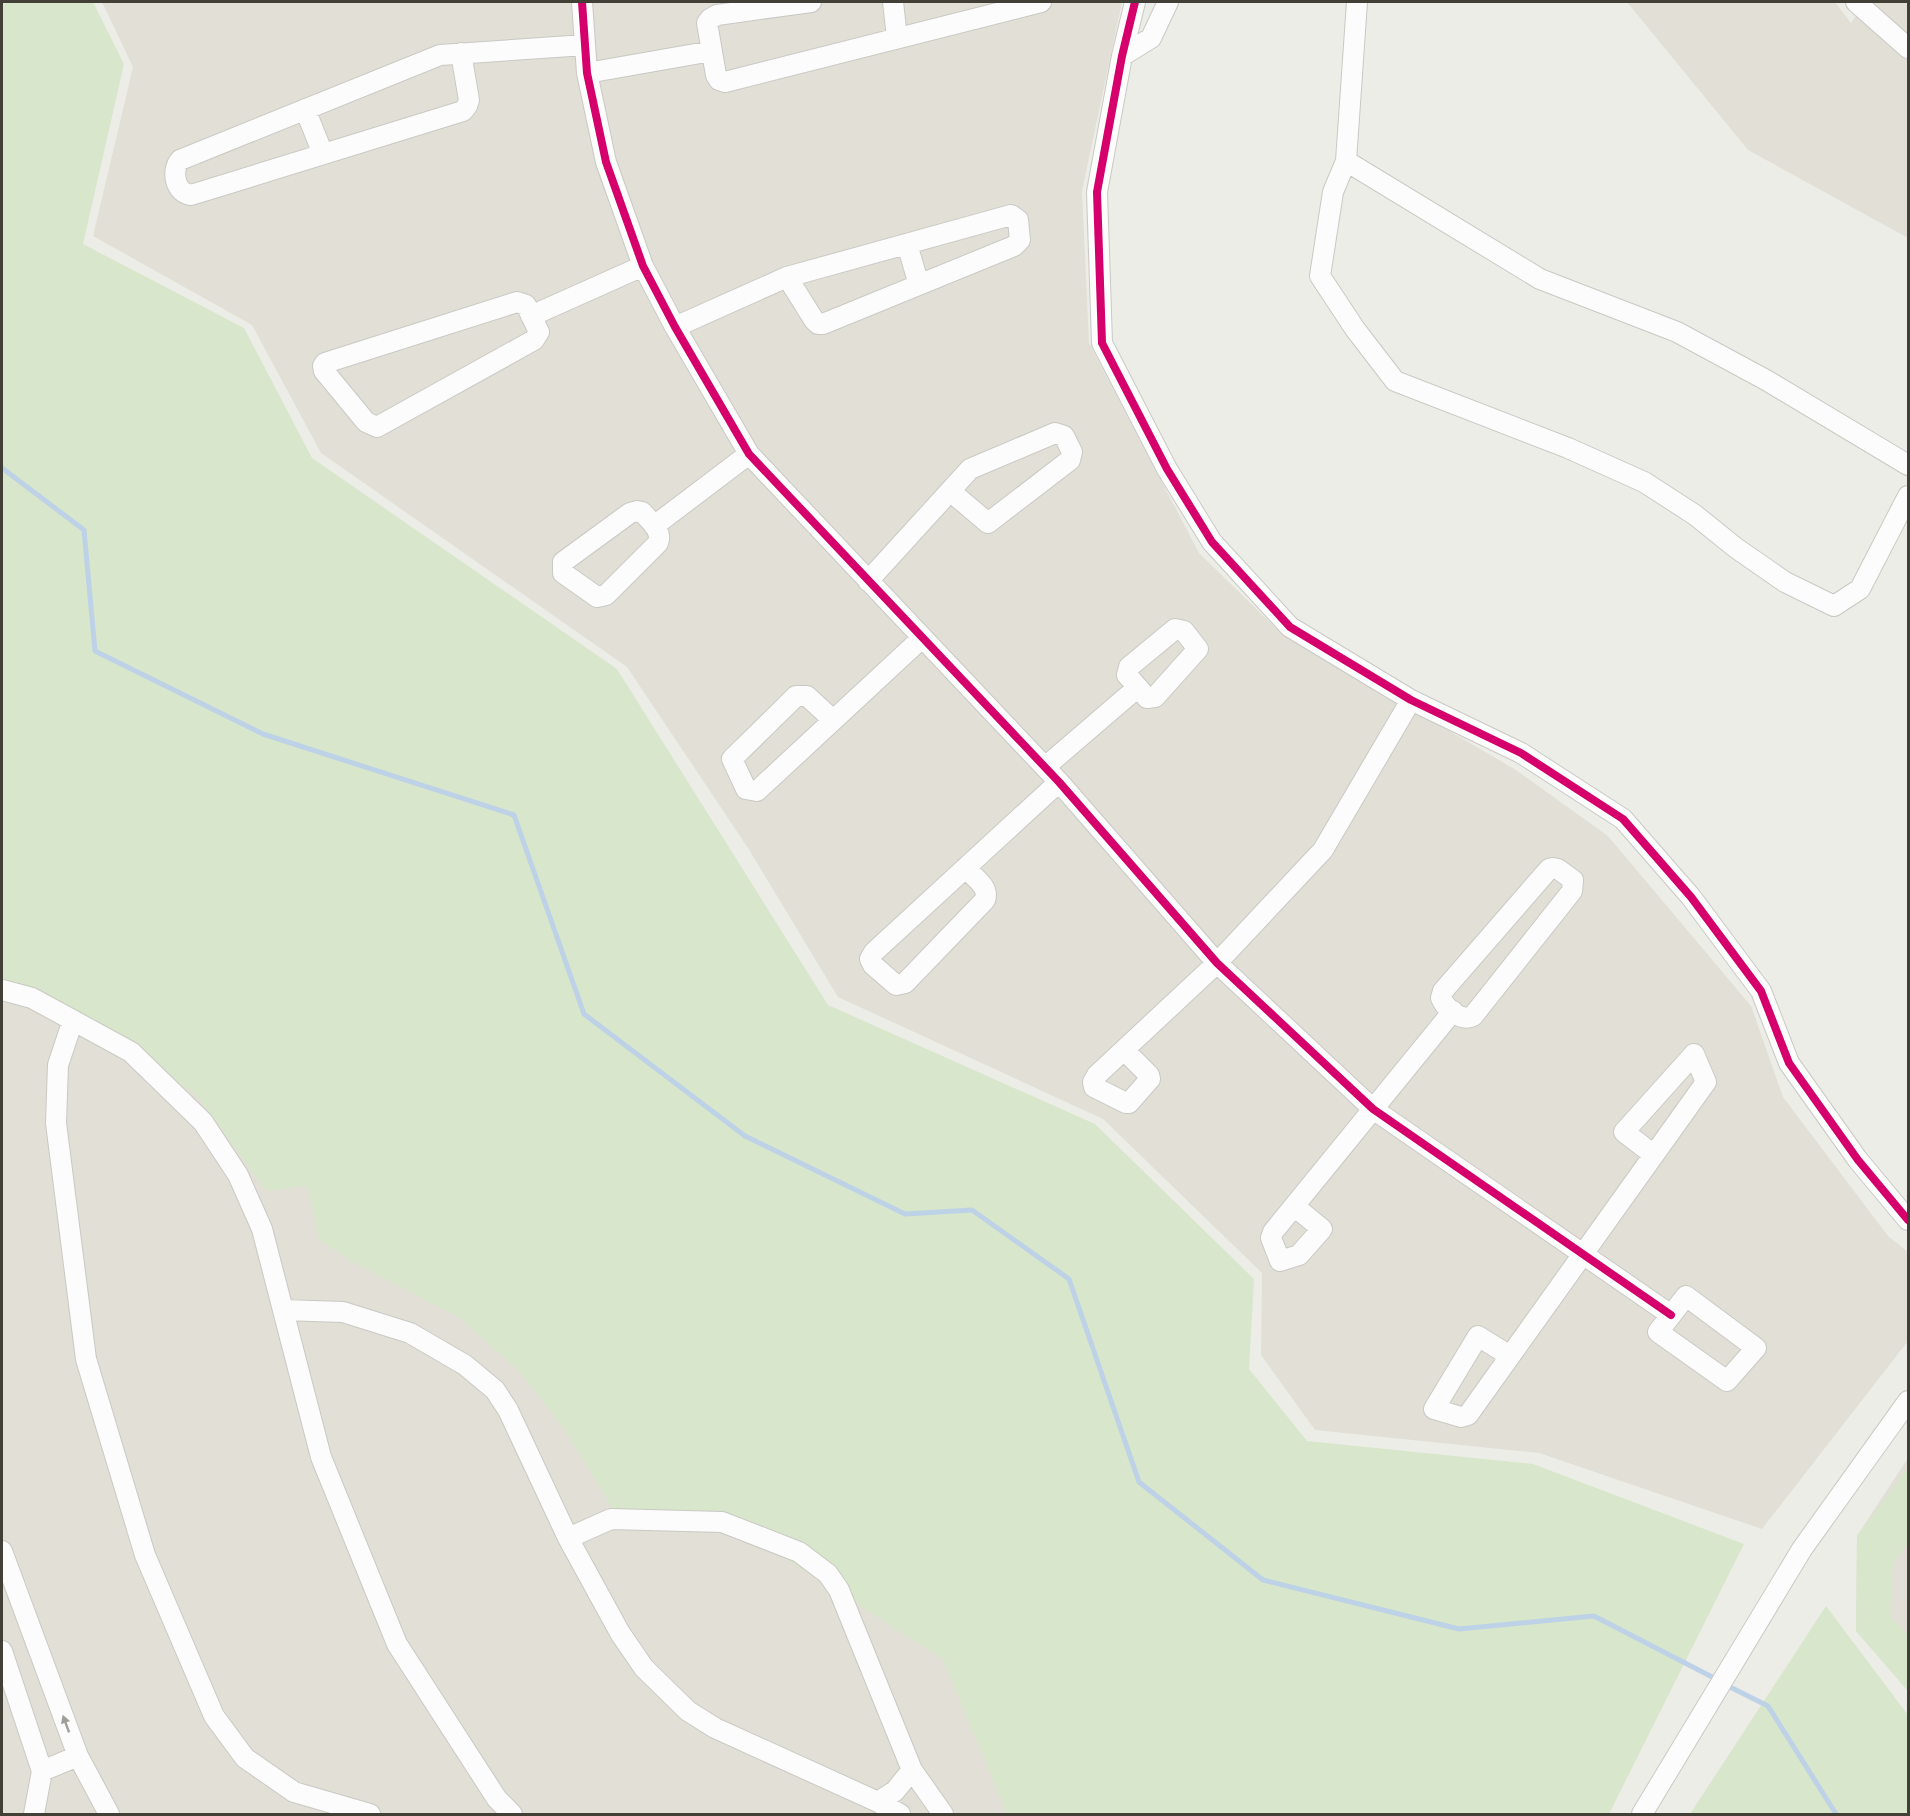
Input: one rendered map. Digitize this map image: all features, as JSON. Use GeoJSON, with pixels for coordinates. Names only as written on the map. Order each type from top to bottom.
{"type":"FeatureCollection","features":[{"type":"Feature","properties":{"kind":"street"},"geometry":{"type":"LineString","coordinates":[[582,2],[587,73],[606,162],[643,266],[675,327],[749,454],[1059,782],[1217,963],[1373,1109],[1671,1315]]}},
{"type":"Feature","properties":{"kind":"street"},"geometry":{"type":"LineString","coordinates":[[811,2],[717,15],[710,19],[707,23],[716,75],[719,80],[725,82],[1041,2]]}},
{"type":"Feature","properties":{"kind":"street"},"geometry":{"type":"LineString","coordinates":[[893,2],[897,38]]}},
{"type":"Feature","properties":{"kind":"street"},"geometry":{"type":"LineString","coordinates":[[1135,2],[1122,56],[1097,192],[1102,343],[1167,469],[1212,542],[1290,627],[1411,700],[1521,753],[1623,819],[1690,897],[1761,991],[1789,1063],[1809,1088],[1858,1160],[1908,1220]]}},
{"type":"Feature","properties":{"kind":"street"},"geometry":{"type":"LineString","coordinates":[[1122,56],[1150,38],[1168,2]]}},
{"type":"Feature","properties":{"kind":"street"},"geometry":{"type":"LineString","coordinates":[[1357,2],[1346,161],[1333,192],[1320,276],[1355,329],[1395,381],[1568,448],[1644,482],[1695,515],[1736,548],[1785,582],[1834,606],[1860,590],[1908,496]]}},
{"type":"Feature","properties":{"kind":"street"},"geometry":{"type":"LineString","coordinates":[[1862,4],[1908,48]]}},
{"type":"Feature","properties":{"kind":"street"},"geometry":{"type":"LineString","coordinates":[[461,53],[469,100],[463,111],[191,195],[185,195],[180,190],[174,172],[180,160],[440,54],[585,45]]}},
{"type":"Feature","properties":{"kind":"street"},"geometry":{"type":"LineString","coordinates":[[587,73],[712,51]]}},
{"type":"Feature","properties":{"kind":"street"},"geometry":{"type":"LineString","coordinates":[[305,109],[324,154]]}},
{"type":"Feature","properties":{"kind":"street"},"geometry":{"type":"LineString","coordinates":[[1346,161],[1540,279],[1677,332],[1758,375],[1908,465]]}},
{"type":"Feature","properties":{"kind":"street"},"geometry":{"type":"LineString","coordinates":[[675,327],[787,277],[1011,215],[1018,220],[1020,240],[1014,246],[823,324],[818,324],[814,320],[787,277]]}},
{"type":"Feature","properties":{"kind":"street"},"geometry":{"type":"LineString","coordinates":[[907,244],[919,285]]}},
{"type":"Feature","properties":{"kind":"street"},"geometry":{"type":"LineString","coordinates":[[531,316],[643,266]]}},
{"type":"Feature","properties":{"kind":"street"},"geometry":{"type":"LineString","coordinates":[[517,302],[526,305],[531,316],[538,332],[534,340],[377,427],[366,422],[324,371],[325,363],[517,302]]}},
{"type":"Feature","properties":{"kind":"street"},"geometry":{"type":"LineString","coordinates":[[868,581],[950,490],[970,469],[1055,433],[1064,435],[1072,452],[1070,460],[988,523],[950,490]]}},
{"type":"Feature","properties":{"kind":"street"},"geometry":{"type":"LineString","coordinates":[[654,526],[749,454]]}},
{"type":"Feature","properties":{"kind":"street"},"geometry":{"type":"LineString","coordinates":[[642,512],[654,526],[659,533],[658,543],[606,595],[597,597],[563,573],[563,562],[630,513],[642,512]]}},
{"type":"Feature","properties":{"kind":"street"},"geometry":{"type":"LineString","coordinates":[[833,720],[807,696],[796,696],[732,759],[746,789],[757,791],[922,638]]}},
{"type":"Feature","properties":{"kind":"street"},"geometry":{"type":"LineString","coordinates":[[1045,767],[1137,688]]}},
{"type":"Feature","properties":{"kind":"street"},"geometry":{"type":"LineString","coordinates":[[1124,1050],[1217,963],[1323,850],[1411,700]]}},
{"type":"Feature","properties":{"kind":"street"},"geometry":{"type":"LineString","coordinates":[[965,868],[986,889],[985,900],[905,983],[896,985],[873,965],[870,959],[874,952],[965,868],[1059,782]]}},
{"type":"Feature","properties":{"kind":"street"},"geometry":{"type":"LineString","coordinates":[[1549,869],[1558,869],[1573,880],[1572,891],[1473,1016],[1468,1019],[1462,1018],[1453,1011],[1444,1004],[1441,998],[1443,991],[1549,869]]}},
{"type":"Feature","properties":{"kind":"street"},"geometry":{"type":"LineString","coordinates":[[2,990],[32,998],[131,1052],[203,1122],[238,1175],[262,1229],[321,1457],[397,1644],[493,1807],[512,1815]]}},
{"type":"Feature","properties":{"kind":"street"},"geometry":{"type":"LineString","coordinates":[[1294,1206],[1453,1011]]}},
{"type":"Feature","properties":{"kind":"street"},"geometry":{"type":"LineString","coordinates":[[74,1020],[58,1065],[56,1123],[86,1359],[145,1555],[214,1716],[245,1758],[294,1791],[370,1815]]}},
{"type":"Feature","properties":{"kind":"street"},"geometry":{"type":"LineString","coordinates":[[1510,1356],[1654,1155],[1706,1082],[1694,1054],[1624,1132],[1654,1155]]}},
{"type":"Feature","properties":{"kind":"street"},"geometry":{"type":"LineString","coordinates":[[1686,1296],[1756,1348],[1727,1382],[1658,1332],[1671,1315],[1686,1296]]}},
{"type":"Feature","properties":{"kind":"street"},"geometry":{"type":"LineString","coordinates":[[283,1310],[343,1312],[411,1333],[465,1365],[495,1390],[508,1410],[568,1538],[620,1633],[644,1668],[688,1711],[715,1728],[878,1802],[900,1815]]}},
{"type":"Feature","properties":{"kind":"street"},"geometry":{"type":"LineString","coordinates":[[1642,1815],[1802,1549],[1908,1401]]}},
{"type":"Feature","properties":{"kind":"street"},"geometry":{"type":"LineString","coordinates":[[568,1538],[611,1519],[722,1522],[799,1552],[828,1574],[839,1590],[912,1770],[943,1815]]}},
{"type":"Feature","properties":{"kind":"street"},"geometry":{"type":"LineString","coordinates":[[2,1551],[78,1756],[109,1815]]}},
{"type":"Feature","properties":{"kind":"street"},"geometry":{"type":"LineString","coordinates":[[2,1651],[42,1771],[34,1815]]}},
{"type":"Feature","properties":{"kind":"street"},"geometry":{"type":"LineString","coordinates":[[42,1771],[78,1756]]}},
{"type":"Feature","properties":{"kind":"street"},"geometry":{"type":"LineString","coordinates":[[878,1802],[895,1791],[912,1770]]}},
{"type":"Feature","properties":{"kind":"shaded area"},"geometry":{"type":"Polygon","coordinates":[[[102,2],[1122,2],[1082,191],[1089,343],[1199,553],[1280,632],[1516,770],[1608,836],[1751,1006],[1783,1097],[1888,1236],[1908,1252],[1908,1341],[1762,1529],[1539,1453],[1315,1430],[1261,1355],[1262,1273],[1103,1119],[838,997],[748,848],[627,667],[321,453],[252,325],[93,236],[133,67],[102,2]]]}},
{"type":"Feature","properties":{"kind":"shaded area"},"geometry":{"type":"Polygon","coordinates":[[[1627,2],[1835,2],[1851,23],[1865,2],[1908,2],[1908,238],[1748,150],[1627,2]]]}},
{"type":"Feature","properties":{"kind":"shaded area"},"geometry":{"type":"Polygon","coordinates":[[[2,895],[551,1359],[1149,1814],[2,1814],[2,895]]]}},
{"type":"Feature","properties":{"kind":"shaded area"},"geometry":{"type":"Polygon","coordinates":[[[1908,1458],[1908,1691],[1856,1631],[1857,1536],[1908,1458]]]}},
{"type":"Feature","properties":{"kind":"green space"},"geometry":{"type":"Polygon","coordinates":[[[2,2],[93,2],[124,64],[83,244],[244,328],[312,458],[617,669],[828,1005],[1095,1124],[1254,1279],[1249,1369],[1307,1441],[1533,1464],[1744,1544],[1609,1814],[1007,1814],[943,1659],[724,1520],[622,1524],[563,1427],[521,1373],[460,1318],[350,1260],[319,1240],[307,1186],[266,1191],[196,1094],[52,1005],[2,980],[2,2]]]}},
{"type":"Feature","properties":{"kind":"green space"},"geometry":{"type":"Polygon","coordinates":[[[1908,1468],[1908,1543],[1893,1563],[1890,1617],[1908,1634],[1908,1691],[1856,1631],[1857,1536],[1908,1468]]]}},
{"type":"Feature","properties":{"kind":"green space"},"geometry":{"type":"Polygon","coordinates":[[[1826,1606],[1908,1715],[1908,1814],[1690,1814],[1826,1606]]]}},
{"type":"Feature","properties":{"kind":"waterway"},"geometry":{"type":"LineString","coordinates":[[2,468],[84,530],[95,651],[263,734],[514,815],[584,1014],[745,1136],[905,1214],[972,1210],[1069,1279],[1139,1482],[1263,1580],[1459,1629],[1594,1616],[1718,1680]]}},
{"type":"Feature","properties":{"kind":"waterway"},"geometry":{"type":"LineString","coordinates":[[1726,1685],[1768,1706],[1836,1814]]}},
{"type":"Feature","properties":{"kind":"cycle path"},"geometry":{"type":"LineString","coordinates":[[582,2],[587,73],[606,162],[643,266],[675,327],[749,454],[1059,782],[1217,963],[1373,1109],[1671,1315]]}},
{"type":"Feature","properties":{"kind":"cycle path"},"geometry":{"type":"LineString","coordinates":[[1135,2],[1122,56],[1097,192],[1102,343],[1167,469],[1212,542],[1290,627],[1411,700],[1521,753],[1623,819],[1691,897],[1761,991],[1789,1063],[1858,1160],[1908,1220]]}}]}
